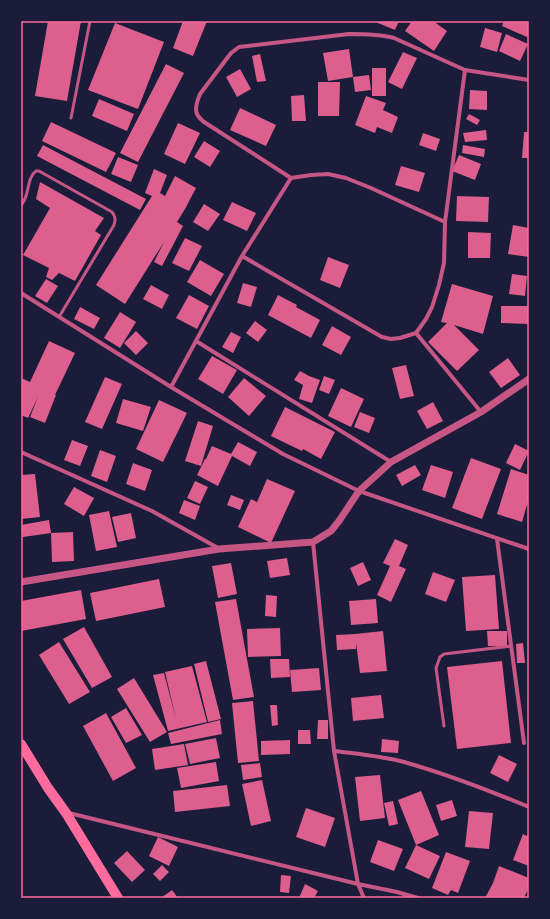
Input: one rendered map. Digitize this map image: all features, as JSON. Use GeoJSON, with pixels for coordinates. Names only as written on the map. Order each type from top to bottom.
{"type":"FeatureCollection","features":[{"type":"Feature","properties":{"kind":"main road"},"geometry":{"type":"LineString","coordinates":[[21,744],[48,788],[66,813],[118,898]]}},
{"type":"Feature","properties":{"kind":"street"},"geometry":{"type":"LineString","coordinates":[[446,222],[346,178],[328,174],[291,178],[204,122],[197,114],[196,109],[200,94],[231,53],[239,47],[349,34],[383,35],[394,38],[465,70],[529,80]]}},
{"type":"Feature","properties":{"kind":"street"},"geometry":{"type":"LineString","coordinates":[[242,256],[382,337],[391,339],[416,334],[432,307],[444,263],[446,222],[465,70]]}},
{"type":"Feature","properties":{"kind":"street"},"geometry":{"type":"LineString","coordinates":[[171,387],[242,256],[291,178]]}},
{"type":"Feature","properties":{"kind":"street"},"geometry":{"type":"LineString","coordinates":[[21,292],[171,387],[283,454],[359,491],[529,549]]}},
{"type":"Feature","properties":{"kind":"street"},"geometry":{"type":"LineString","coordinates":[[416,334],[482,412]]}},
{"type":"Feature","properties":{"kind":"street"},"geometry":{"type":"LineString","coordinates":[[196,340],[391,462]]}},
{"type":"Feature","properties":{"kind":"street"},"geometry":{"type":"LineString","coordinates":[[21,582],[218,549],[313,542],[331,531],[340,521],[359,491],[391,462],[482,412],[529,379]]}},
{"type":"Feature","properties":{"kind":"street"},"geometry":{"type":"LineString","coordinates":[[21,452],[152,511],[218,549]]}},
{"type":"Feature","properties":{"kind":"street"},"geometry":{"type":"LineString","coordinates":[[496,539],[524,744]]}},
{"type":"Feature","properties":{"kind":"street"},"geometry":{"type":"LineString","coordinates":[[313,542],[334,751],[358,884],[364,898]]}},
{"type":"Feature","properties":{"kind":"street"},"geometry":{"type":"LineString","coordinates":[[334,751],[403,762],[455,777],[529,807]]}},
{"type":"Feature","properties":{"kind":"street"},"geometry":{"type":"LineString","coordinates":[[66,813],[418,898]]}},
{"type":"Feature","properties":{"kind":"lane"},"geometry":{"type":"LineString","coordinates":[[71,118],[90,21]]}},
{"type":"Feature","properties":{"kind":"lane"},"geometry":{"type":"LineString","coordinates":[[21,206],[26,199],[32,174],[39,171],[112,212],[115,216],[116,220],[114,225],[59,317]]}},
{"type":"Feature","properties":{"kind":"lane"},"geometry":{"type":"LineString","coordinates":[[444,726],[436,668],[440,657],[444,654],[511,646]]}},
{"type":"Feature","properties":{"kind":"building"},"geometry":{"type":"Polygon","coordinates":[[[48,21],[81,21],[67,101],[35,96],[48,21]]]}},
{"type":"Feature","properties":{"kind":"building"},"geometry":{"type":"Polygon","coordinates":[[[183,21],[207,21],[193,56],[173,48],[183,21]]]}},
{"type":"Feature","properties":{"kind":"building"},"geometry":{"type":"Polygon","coordinates":[[[379,21],[399,21],[395,30],[378,23],[379,21]]]}},
{"type":"Feature","properties":{"kind":"building"},"geometry":{"type":"Polygon","coordinates":[[[412,21],[433,21],[447,31],[434,51],[405,31],[412,21]]]}},
{"type":"Feature","properties":{"kind":"building"},"geometry":{"type":"Polygon","coordinates":[[[504,21],[529,21],[529,32],[527,37],[502,26],[504,21]]]}},
{"type":"Feature","properties":{"kind":"building"},"geometry":{"type":"Polygon","coordinates":[[[115,23],[164,42],[138,109],[88,90],[115,23]]]}},
{"type":"Feature","properties":{"kind":"building"},"geometry":{"type":"Polygon","coordinates":[[[485,28],[502,33],[497,52],[480,47],[485,28]]]}},
{"type":"Feature","properties":{"kind":"building"},"geometry":{"type":"Polygon","coordinates":[[[506,34],[528,44],[520,61],[499,51],[506,34]]]}},
{"type":"Feature","properties":{"kind":"building"},"geometry":{"type":"Polygon","coordinates":[[[349,49],[353,77],[328,81],[323,53],[349,49]]]}},
{"type":"Feature","properties":{"kind":"building"},"geometry":{"type":"Polygon","coordinates":[[[403,52],[417,58],[402,89],[388,82],[403,52]]]}},
{"type":"Feature","properties":{"kind":"building"},"geometry":{"type":"Polygon","coordinates":[[[260,54],[266,81],[257,82],[252,56],[260,54]]]}},
{"type":"Feature","properties":{"kind":"building"},"geometry":{"type":"Polygon","coordinates":[[[166,64],[184,73],[138,162],[120,153],[166,64]]]}},
{"type":"Feature","properties":{"kind":"building"},"geometry":{"type":"Polygon","coordinates":[[[372,68],[386,68],[386,96],[372,96],[372,68]]]}},
{"type":"Feature","properties":{"kind":"building"},"geometry":{"type":"Polygon","coordinates":[[[240,69],[251,89],[237,97],[226,77],[240,69]]]}},
{"type":"Feature","properties":{"kind":"building"},"geometry":{"type":"Polygon","coordinates":[[[369,75],[371,90],[355,92],[353,77],[369,75]]]}},
{"type":"Feature","properties":{"kind":"building"},"geometry":{"type":"Polygon","coordinates":[[[318,82],[340,82],[339,116],[318,116],[318,82]]]}},
{"type":"Feature","properties":{"kind":"building"},"geometry":{"type":"Polygon","coordinates":[[[470,90],[487,91],[487,110],[469,109],[470,90]]]}},
{"type":"Feature","properties":{"kind":"building"},"geometry":{"type":"Polygon","coordinates":[[[304,95],[306,121],[292,121],[291,96],[304,95]]]}},
{"type":"Feature","properties":{"kind":"building"},"geometry":{"type":"Polygon","coordinates":[[[366,96],[386,103],[383,110],[398,117],[392,133],[377,127],[375,133],[355,125],[366,96]]]}},
{"type":"Feature","properties":{"kind":"building"},"geometry":{"type":"Polygon","coordinates":[[[99,99],[134,114],[127,131],[92,116],[99,99]]]}},
{"type":"Feature","properties":{"kind":"building"},"geometry":{"type":"Polygon","coordinates":[[[240,108],[276,125],[266,146],[230,130],[240,108]]]}},
{"type":"Feature","properties":{"kind":"building"},"geometry":{"type":"Polygon","coordinates":[[[469,114],[480,120],[477,125],[466,119],[469,114]]]}},
{"type":"Feature","properties":{"kind":"building"},"geometry":{"type":"Polygon","coordinates":[[[51,122],[116,153],[106,172],[42,141],[51,122]]]}},
{"type":"Feature","properties":{"kind":"building"},"geometry":{"type":"Polygon","coordinates":[[[178,123],[200,133],[185,164],[164,154],[178,123]]]}},
{"type":"Feature","properties":{"kind":"building"},"geometry":{"type":"Polygon","coordinates":[[[486,130],[487,140],[465,142],[463,133],[486,130]]]}},
{"type":"Feature","properties":{"kind":"building"},"geometry":{"type":"Polygon","coordinates":[[[524,132],[529,132],[529,158],[522,158],[524,132]]]}},
{"type":"Feature","properties":{"kind":"building"},"geometry":{"type":"Polygon","coordinates":[[[423,133],[440,139],[436,151],[419,145],[423,133]]]}},
{"type":"Feature","properties":{"kind":"building"},"geometry":{"type":"Polygon","coordinates":[[[204,141],[220,151],[210,167],[194,157],[204,141]]]}},
{"type":"Feature","properties":{"kind":"building"},"geometry":{"type":"Polygon","coordinates":[[[43,145],[146,199],[140,210],[37,156],[43,145]]]}},
{"type":"Feature","properties":{"kind":"building"},"geometry":{"type":"Polygon","coordinates":[[[463,145],[485,149],[484,157],[462,153],[463,145]]]}},
{"type":"Feature","properties":{"kind":"building"},"geometry":{"type":"Polygon","coordinates":[[[459,155],[481,164],[475,180],[452,171],[459,155]]]}},
{"type":"Feature","properties":{"kind":"building"},"geometry":{"type":"Polygon","coordinates":[[[118,157],[138,165],[131,182],[111,174],[118,157]]]}},
{"type":"Feature","properties":{"kind":"building"},"geometry":{"type":"Polygon","coordinates":[[[401,166],[425,173],[419,192],[395,185],[401,166]]]}},
{"type":"Feature","properties":{"kind":"building"},"geometry":{"type":"Polygon","coordinates":[[[154,169],[167,175],[160,193],[165,196],[175,176],[196,188],[177,222],[183,226],[162,266],[154,262],[164,242],[125,304],[96,285],[152,196],[145,193],[154,169]]]}},
{"type":"Feature","properties":{"kind":"building"},"geometry":{"type":"Polygon","coordinates":[[[40,182],[104,218],[95,231],[101,235],[75,281],[59,273],[52,280],[46,277],[49,268],[23,255],[50,208],[36,199],[40,182]]]}},
{"type":"Feature","properties":{"kind":"building"},"geometry":{"type":"Polygon","coordinates":[[[457,196],[489,197],[488,222],[456,221],[457,196]]]}},
{"type":"Feature","properties":{"kind":"building"},"geometry":{"type":"Polygon","coordinates":[[[232,202],[256,213],[247,231],[223,220],[232,202]]]}},
{"type":"Feature","properties":{"kind":"building"},"geometry":{"type":"Polygon","coordinates":[[[204,204],[220,214],[208,231],[193,222],[204,204]]]}},
{"type":"Feature","properties":{"kind":"building"},"geometry":{"type":"Polygon","coordinates":[[[513,225],[529,228],[529,257],[508,254],[513,225]]]}},
{"type":"Feature","properties":{"kind":"building"},"geometry":{"type":"Polygon","coordinates":[[[468,232],[491,233],[490,258],[468,258],[468,232]]]}},
{"type":"Feature","properties":{"kind":"building"},"geometry":{"type":"Polygon","coordinates":[[[185,238],[202,246],[189,271],[172,263],[185,238]]]}},
{"type":"Feature","properties":{"kind":"building"},"geometry":{"type":"Polygon","coordinates":[[[328,257],[349,265],[340,288],[320,280],[328,257]]]}},
{"type":"Feature","properties":{"kind":"building"},"geometry":{"type":"Polygon","coordinates":[[[200,260],[224,274],[211,296],[187,282],[200,260]]]}},
{"type":"Feature","properties":{"kind":"building"},"geometry":{"type":"Polygon","coordinates":[[[512,274],[527,276],[525,296],[509,294],[512,274]]]}},
{"type":"Feature","properties":{"kind":"building"},"geometry":{"type":"Polygon","coordinates":[[[46,279],[58,286],[47,303],[35,296],[46,279]]]}},
{"type":"Feature","properties":{"kind":"building"},"geometry":{"type":"Polygon","coordinates":[[[243,283],[257,287],[251,307],[237,303],[243,283]]]}},
{"type":"Feature","properties":{"kind":"building"},"geometry":{"type":"Polygon","coordinates":[[[452,284],[493,296],[483,334],[454,325],[479,350],[457,371],[428,342],[447,323],[441,322],[452,284]]]}},
{"type":"Feature","properties":{"kind":"building"},"geometry":{"type":"Polygon","coordinates":[[[151,285],[169,295],[162,309],[143,299],[151,285]]]}},
{"type":"Feature","properties":{"kind":"building"},"geometry":{"type":"Polygon","coordinates":[[[189,295],[209,306],[197,329],[176,318],[189,295]]]}},
{"type":"Feature","properties":{"kind":"building"},"geometry":{"type":"Polygon","coordinates":[[[278,295],[320,320],[311,338],[268,315],[278,295]]]}},
{"type":"Feature","properties":{"kind":"building"},"geometry":{"type":"Polygon","coordinates":[[[501,306],[529,306],[529,324],[501,323],[501,306]]]}},
{"type":"Feature","properties":{"kind":"building"},"geometry":{"type":"Polygon","coordinates":[[[80,307],[100,318],[94,329],[74,319],[80,307]]]}},
{"type":"Feature","properties":{"kind":"building"},"geometry":{"type":"Polygon","coordinates":[[[120,312],[136,322],[120,348],[104,338],[120,312]]]}},
{"type":"Feature","properties":{"kind":"building"},"geometry":{"type":"Polygon","coordinates":[[[255,321],[267,330],[258,342],[246,333],[255,321]]]}},
{"type":"Feature","properties":{"kind":"building"},"geometry":{"type":"Polygon","coordinates":[[[332,326],[351,337],[341,355],[322,345],[332,326]]]}},
{"type":"Feature","properties":{"kind":"building"},"geometry":{"type":"Polygon","coordinates":[[[136,331],[148,343],[136,355],[124,343],[136,331]]]}},
{"type":"Feature","properties":{"kind":"building"},"geometry":{"type":"Polygon","coordinates":[[[231,332],[241,337],[233,353],[222,347],[231,332]]]}},
{"type":"Feature","properties":{"kind":"building"},"geometry":{"type":"Polygon","coordinates":[[[49,341],[75,353],[55,395],[45,423],[30,417],[38,397],[28,418],[21,415],[21,378],[30,382],[49,341]]]}},
{"type":"Feature","properties":{"kind":"building"},"geometry":{"type":"Polygon","coordinates":[[[212,356],[237,370],[223,394],[198,379],[212,356]]]}},
{"type":"Feature","properties":{"kind":"building"},"geometry":{"type":"Polygon","coordinates":[[[508,358],[520,375],[501,388],[489,372],[508,358]]]}},
{"type":"Feature","properties":{"kind":"building"},"geometry":{"type":"Polygon","coordinates":[[[406,365],[414,396],[400,399],[392,368],[406,365]]]}},
{"type":"Feature","properties":{"kind":"building"},"geometry":{"type":"Polygon","coordinates":[[[300,371],[320,380],[312,403],[299,399],[303,385],[294,380],[300,371]]]}},
{"type":"Feature","properties":{"kind":"building"},"geometry":{"type":"Polygon","coordinates":[[[324,376],[335,380],[329,394],[319,390],[324,376]]]}},
{"type":"Feature","properties":{"kind":"building"},"geometry":{"type":"Polygon","coordinates":[[[105,377],[122,384],[102,429],[85,422],[105,377]]]}},
{"type":"Feature","properties":{"kind":"building"},"geometry":{"type":"Polygon","coordinates":[[[244,378],[266,396],[249,416],[228,397],[244,378]]]}},
{"type":"Feature","properties":{"kind":"building"},"geometry":{"type":"Polygon","coordinates":[[[341,388],[364,399],[351,427],[328,416],[341,388]]]}},
{"type":"Feature","properties":{"kind":"building"},"geometry":{"type":"Polygon","coordinates":[[[123,399],[151,407],[143,431],[116,423],[123,399]]]}},
{"type":"Feature","properties":{"kind":"building"},"geometry":{"type":"Polygon","coordinates":[[[159,400],[187,413],[163,462],[136,449],[159,400]]]}},
{"type":"Feature","properties":{"kind":"building"},"geometry":{"type":"Polygon","coordinates":[[[433,402],[443,421],[427,429],[417,411],[433,402]]]}},
{"type":"Feature","properties":{"kind":"building"},"geometry":{"type":"Polygon","coordinates":[[[285,407],[335,432],[321,459],[303,449],[302,451],[271,436],[285,407]]]}},
{"type":"Feature","properties":{"kind":"building"},"geometry":{"type":"Polygon","coordinates":[[[360,412],[375,418],[369,433],[354,427],[360,412]]]}},
{"type":"Feature","properties":{"kind":"building"},"geometry":{"type":"Polygon","coordinates":[[[198,421],[213,426],[201,466],[185,461],[198,421]]]}},
{"type":"Feature","properties":{"kind":"building"},"geometry":{"type":"Polygon","coordinates":[[[72,440],[88,446],[80,466],[64,460],[72,440]]]}},
{"type":"Feature","properties":{"kind":"building"},"geometry":{"type":"Polygon","coordinates":[[[238,442],[257,452],[250,466],[232,456],[218,486],[197,475],[212,446],[231,454],[238,442]]]}},
{"type":"Feature","properties":{"kind":"building"},"geometry":{"type":"Polygon","coordinates":[[[515,444],[529,451],[520,470],[506,463],[515,444]]]}},
{"type":"Feature","properties":{"kind":"building"},"geometry":{"type":"Polygon","coordinates":[[[100,450],[116,456],[107,482],[91,476],[100,450]]]}},
{"type":"Feature","properties":{"kind":"building"},"geometry":{"type":"Polygon","coordinates":[[[471,458],[501,469],[482,519],[452,508],[471,458]]]}},
{"type":"Feature","properties":{"kind":"building"},"geometry":{"type":"Polygon","coordinates":[[[133,463],[152,470],[145,491],[126,484],[133,463]]]}},
{"type":"Feature","properties":{"kind":"building"},"geometry":{"type":"Polygon","coordinates":[[[415,465],[421,475],[402,486],[396,475],[415,465]]]}},
{"type":"Feature","properties":{"kind":"building"},"geometry":{"type":"Polygon","coordinates":[[[431,465],[453,472],[445,498],[422,490],[431,465]]]}},
{"type":"Feature","properties":{"kind":"building"},"geometry":{"type":"Polygon","coordinates":[[[511,469],[529,475],[529,498],[522,522],[497,514],[511,469]]]}},
{"type":"Feature","properties":{"kind":"building"},"geometry":{"type":"Polygon","coordinates":[[[35,474],[40,517],[21,519],[21,475],[35,474]]]}},
{"type":"Feature","properties":{"kind":"building"},"geometry":{"type":"Polygon","coordinates":[[[267,479],[295,491],[271,543],[238,527],[251,499],[257,502],[267,479]]]}},
{"type":"Feature","properties":{"kind":"building"},"geometry":{"type":"Polygon","coordinates":[[[195,481],[208,487],[200,504],[187,498],[195,481]]]}},
{"type":"Feature","properties":{"kind":"building"},"geometry":{"type":"Polygon","coordinates":[[[74,487],[94,498],[84,516],[64,504],[74,487]]]}},
{"type":"Feature","properties":{"kind":"building"},"geometry":{"type":"Polygon","coordinates":[[[231,495],[244,500],[240,510],[227,505],[231,495]]]}},
{"type":"Feature","properties":{"kind":"building"},"geometry":{"type":"Polygon","coordinates":[[[184,500],[200,506],[195,520],[179,513],[184,500]]]}},
{"type":"Feature","properties":{"kind":"building"},"geometry":{"type":"Polygon","coordinates":[[[109,511],[117,547],[96,551],[89,515],[109,511]]]}},
{"type":"Feature","properties":{"kind":"building"},"geometry":{"type":"Polygon","coordinates":[[[131,513],[136,538],[118,542],[112,517],[131,513]]]}},
{"type":"Feature","properties":{"kind":"building"},"geometry":{"type":"Polygon","coordinates":[[[49,520],[51,533],[23,537],[21,525],[49,520]]]}},
{"type":"Feature","properties":{"kind":"building"},"geometry":{"type":"Polygon","coordinates":[[[73,532],[74,561],[52,562],[51,533],[73,532]]]}},
{"type":"Feature","properties":{"kind":"building"},"geometry":{"type":"Polygon","coordinates":[[[395,539],[408,545],[399,566],[406,569],[391,602],[377,595],[390,566],[383,563],[395,539]]]}},
{"type":"Feature","properties":{"kind":"building"},"geometry":{"type":"Polygon","coordinates":[[[287,558],[290,575],[270,578],[267,561],[287,558]]]}},
{"type":"Feature","properties":{"kind":"building"},"geometry":{"type":"Polygon","coordinates":[[[363,562],[371,580],[358,586],[350,568],[363,562]]]}},
{"type":"Feature","properties":{"kind":"building"},"geometry":{"type":"Polygon","coordinates":[[[231,563],[237,594],[218,598],[212,566],[231,563]]]}},
{"type":"Feature","properties":{"kind":"building"},"geometry":{"type":"Polygon","coordinates":[[[433,572],[455,580],[446,602],[425,594],[433,572]]]}},
{"type":"Feature","properties":{"kind":"building"},"geometry":{"type":"Polygon","coordinates":[[[495,575],[499,629],[466,631],[462,577],[495,575]]]}},
{"type":"Feature","properties":{"kind":"building"},"geometry":{"type":"Polygon","coordinates":[[[159,579],[165,607],[96,621],[90,593],[159,579]]]}},
{"type":"Feature","properties":{"kind":"building"},"geometry":{"type":"Polygon","coordinates":[[[81,590],[86,619],[21,631],[21,601],[81,590]]]}},
{"type":"Feature","properties":{"kind":"building"},"geometry":{"type":"Polygon","coordinates":[[[266,595],[277,596],[276,617],[265,616],[266,595]]]}},
{"type":"Feature","properties":{"kind":"building"},"geometry":{"type":"Polygon","coordinates":[[[236,599],[254,697],[233,700],[215,602],[236,599]]]}},
{"type":"Feature","properties":{"kind":"building"},"geometry":{"type":"Polygon","coordinates":[[[376,599],[378,623],[351,625],[349,601],[376,599]]]}},
{"type":"Feature","properties":{"kind":"building"},"geometry":{"type":"Polygon","coordinates":[[[84,627],[112,677],[92,688],[63,639],[84,627]]]}},
{"type":"Feature","properties":{"kind":"building"},"geometry":{"type":"Polygon","coordinates":[[[280,628],[281,656],[248,657],[247,629],[280,628]]]}},
{"type":"Feature","properties":{"kind":"building"},"geometry":{"type":"Polygon","coordinates":[[[383,631],[387,671],[360,673],[356,643],[356,649],[337,650],[336,635],[383,631]]]}},
{"type":"Feature","properties":{"kind":"building"},"geometry":{"type":"Polygon","coordinates":[[[487,631],[507,631],[507,646],[488,646],[487,631]]]}},
{"type":"Feature","properties":{"kind":"building"},"geometry":{"type":"Polygon","coordinates":[[[59,642],[90,692],[69,704],[39,655],[59,642]]]}},
{"type":"Feature","properties":{"kind":"building"},"geometry":{"type":"Polygon","coordinates":[[[523,643],[525,663],[517,663],[516,644],[523,643]]]}},
{"type":"Feature","properties":{"kind":"building"},"geometry":{"type":"Polygon","coordinates":[[[270,659],[289,659],[290,677],[271,678],[270,659]]]}},
{"type":"Feature","properties":{"kind":"building"},"geometry":{"type":"Polygon","coordinates":[[[206,661],[221,719],[208,722],[194,664],[206,661]]]}},
{"type":"Feature","properties":{"kind":"building"},"geometry":{"type":"Polygon","coordinates":[[[502,661],[511,743],[457,749],[447,667],[502,661]]]}},
{"type":"Feature","properties":{"kind":"building"},"geometry":{"type":"Polygon","coordinates":[[[192,666],[207,722],[168,731],[153,675],[164,673],[176,719],[165,672],[192,666]]]}},
{"type":"Feature","properties":{"kind":"building"},"geometry":{"type":"Polygon","coordinates":[[[319,668],[321,690],[292,692],[290,670],[319,668]]]}},
{"type":"Feature","properties":{"kind":"building"},"geometry":{"type":"Polygon","coordinates":[[[134,678],[167,732],[150,742],[117,689],[134,678]]]}},
{"type":"Feature","properties":{"kind":"building"},"geometry":{"type":"Polygon","coordinates":[[[381,695],[384,718],[353,721],[351,698],[381,695]]]}},
{"type":"Feature","properties":{"kind":"building"},"geometry":{"type":"Polygon","coordinates":[[[253,701],[259,761],[238,763],[232,703],[253,701]]]}},
{"type":"Feature","properties":{"kind":"building"},"geometry":{"type":"Polygon","coordinates":[[[270,705],[277,705],[278,725],[272,726],[270,705]]]}},
{"type":"Feature","properties":{"kind":"building"},"geometry":{"type":"Polygon","coordinates":[[[126,708],[142,735],[126,743],[111,717],[126,708]]]}},
{"type":"Feature","properties":{"kind":"building"},"geometry":{"type":"Polygon","coordinates":[[[106,713],[136,768],[113,781],[83,726],[106,713]]]}},
{"type":"Feature","properties":{"kind":"building"},"geometry":{"type":"Polygon","coordinates":[[[220,720],[222,734],[171,744],[168,733],[220,720]]]}},
{"type":"Feature","properties":{"kind":"building"},"geometry":{"type":"Polygon","coordinates":[[[318,720],[328,720],[328,739],[317,739],[318,720]]]}},
{"type":"Feature","properties":{"kind":"building"},"geometry":{"type":"Polygon","coordinates":[[[298,730],[310,730],[311,744],[298,744],[298,730]]]}},
{"type":"Feature","properties":{"kind":"building"},"geometry":{"type":"Polygon","coordinates":[[[216,738],[220,758],[190,764],[185,744],[216,738]]]}},
{"type":"Feature","properties":{"kind":"building"},"geometry":{"type":"Polygon","coordinates":[[[382,739],[399,741],[398,753],[381,752],[382,739]]]}},
{"type":"Feature","properties":{"kind":"building"},"geometry":{"type":"Polygon","coordinates":[[[290,740],[290,754],[261,755],[261,741],[290,740]]]}},
{"type":"Feature","properties":{"kind":"building"},"geometry":{"type":"Polygon","coordinates":[[[184,744],[188,765],[155,770],[152,749],[184,744]]]}},
{"type":"Feature","properties":{"kind":"building"},"geometry":{"type":"Polygon","coordinates":[[[499,755],[517,764],[508,782],[490,773],[499,755]]]}},
{"type":"Feature","properties":{"kind":"building"},"geometry":{"type":"Polygon","coordinates":[[[216,762],[219,781],[181,788],[177,768],[216,762]]]}},
{"type":"Feature","properties":{"kind":"building"},"geometry":{"type":"Polygon","coordinates":[[[260,763],[262,777],[243,780],[241,765],[260,763]]]}},
{"type":"Feature","properties":{"kind":"building"},"geometry":{"type":"Polygon","coordinates":[[[380,775],[385,818],[360,821],[355,777],[380,775]]]}},
{"type":"Feature","properties":{"kind":"building"},"geometry":{"type":"Polygon","coordinates":[[[262,780],[271,821],[251,826],[242,784],[262,780]]]}},
{"type":"Feature","properties":{"kind":"building"},"geometry":{"type":"Polygon","coordinates":[[[227,785],[230,806],[175,812],[173,791],[227,785]]]}},
{"type":"Feature","properties":{"kind":"building"},"geometry":{"type":"Polygon","coordinates":[[[421,791],[439,835],[416,845],[398,800],[421,791]]]}},
{"type":"Feature","properties":{"kind":"building"},"geometry":{"type":"Polygon","coordinates":[[[452,800],[457,816],[441,821],[436,805],[452,800]]]}},
{"type":"Feature","properties":{"kind":"building"},"geometry":{"type":"Polygon","coordinates":[[[393,801],[398,824],[389,826],[384,803],[393,801]]]}},
{"type":"Feature","properties":{"kind":"building"},"geometry":{"type":"Polygon","coordinates":[[[306,808],[335,818],[325,847],[296,837],[306,808]]]}},
{"type":"Feature","properties":{"kind":"building"},"geometry":{"type":"Polygon","coordinates":[[[469,811],[493,813],[489,849],[465,847],[469,811]]]}},
{"type":"Feature","properties":{"kind":"building"},"geometry":{"type":"Polygon","coordinates":[[[529,833],[529,866],[513,860],[523,834],[527,836],[529,833]]]}},
{"type":"Feature","properties":{"kind":"building"},"geometry":{"type":"Polygon","coordinates":[[[158,837],[178,847],[169,866],[149,856],[158,837]]]}},
{"type":"Feature","properties":{"kind":"building"},"geometry":{"type":"Polygon","coordinates":[[[378,840],[403,849],[394,871],[370,862],[378,840]]]}},
{"type":"Feature","properties":{"kind":"building"},"geometry":{"type":"Polygon","coordinates":[[[416,845],[440,856],[429,879],[405,868],[416,845]]]}},
{"type":"Feature","properties":{"kind":"building"},"geometry":{"type":"Polygon","coordinates":[[[127,851],[145,870],[132,882],[114,863],[127,851]]]}},
{"type":"Feature","properties":{"kind":"building"},"geometry":{"type":"Polygon","coordinates":[[[446,852],[470,861],[458,893],[451,890],[448,895],[432,888],[446,852]]]}},
{"type":"Feature","properties":{"kind":"building"},"geometry":{"type":"Polygon","coordinates":[[[162,865],[169,872],[160,881],[153,874],[162,865]]]}},
{"type":"Feature","properties":{"kind":"building"},"geometry":{"type":"Polygon","coordinates":[[[499,866],[529,878],[529,887],[524,898],[485,898],[493,883],[499,866]]]}},
{"type":"Feature","properties":{"kind":"building"},"geometry":{"type":"Polygon","coordinates":[[[281,875],[291,876],[289,893],[280,892],[281,875]]]}},
{"type":"Feature","properties":{"kind":"building"},"geometry":{"type":"Polygon","coordinates":[[[305,884],[318,891],[314,898],[299,898],[305,884]]]}},
{"type":"Feature","properties":{"kind":"building"},"geometry":{"type":"Polygon","coordinates":[[[172,890],[178,898],[161,898],[172,890]]]}}]}
